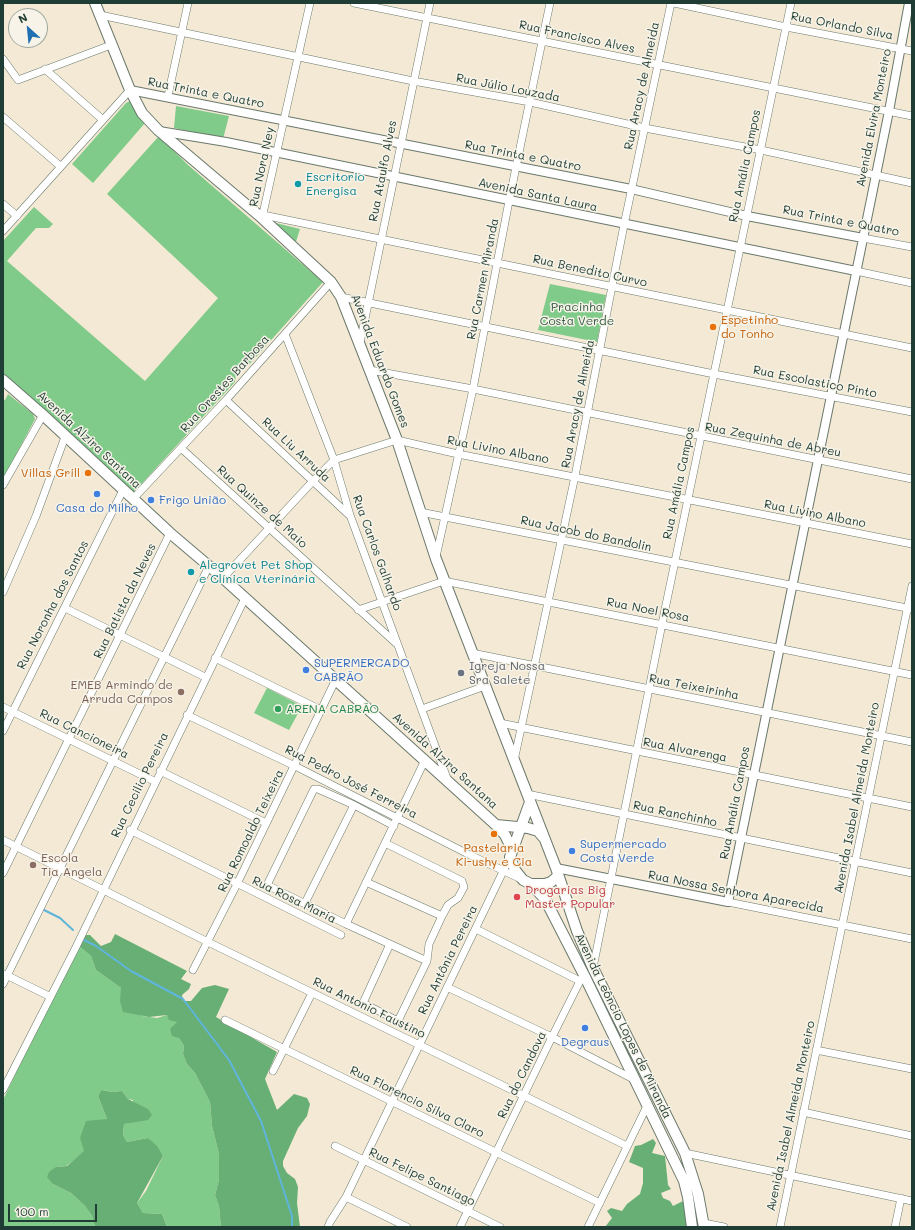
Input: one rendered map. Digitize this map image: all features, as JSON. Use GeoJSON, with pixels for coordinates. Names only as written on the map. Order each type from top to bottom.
{"type":"FeatureCollection","features":[{"type":"Feature","properties":{"kind":"main road","name":"Avenida Eduardo Gomes"},"geometry":{"type":"LineString","coordinates":[[95,3],[130,90],[142,112],[158,130],[262,217],[331,282],[342,297],[397,440],[444,581],[500,723],[543,838]]}},
{"type":"Feature","properties":{"kind":"main road","name":"Avenida Alzira Santana"},"geometry":{"type":"LineString","coordinates":[[3,380],[43,414],[65,437],[170,533],[223,578],[496,825]]}},
{"type":"Feature","properties":{"kind":"main road"},"geometry":{"type":"LineString","coordinates":[[511,853],[521,828],[528,798]]}},
{"type":"Feature","properties":{"kind":"main road"},"geometry":{"type":"LineString","coordinates":[[496,825],[538,831],[543,838]]}},
{"type":"Feature","properties":{"kind":"main road","name":"Avenida Leôncio Lopes de Miranda"},"geometry":{"type":"LineString","coordinates":[[496,825],[505,835],[515,870],[545,899],[583,979],[635,1080],[684,1181],[688,1196],[692,1227]]}},
{"type":"Feature","properties":{"kind":"main road","name":"Avenida Leôncio Lopes de Miranda"},"geometry":{"type":"LineString","coordinates":[[543,838],[557,872],[577,931],[593,968],[685,1153],[698,1194],[704,1225]]}},
{"type":"Feature","properties":{"kind":"main road"},"geometry":{"type":"LineString","coordinates":[[527,882],[544,884],[551,882],[557,872]]}},
{"type":"Feature","properties":{"kind":"street"},"geometry":{"type":"LineString","coordinates":[[168,96],[188,3]]}},
{"type":"Feature","properties":{"kind":"street","name":"Rua Nora Ney"},"geometry":{"type":"LineString","coordinates":[[262,217],[310,3]]}},
{"type":"Feature","properties":{"kind":"street","name":"Rua Francisco Alves"},"geometry":{"type":"LineString","coordinates":[[354,3],[912,116]]}},
{"type":"Feature","properties":{"kind":"street","name":"Rua Ataulfo Alves"},"geometry":{"type":"LineString","coordinates":[[360,343],[393,176],[430,3]]}},
{"type":"Feature","properties":{"kind":"street","name":"Rua Carmen Miranda"},"geometry":{"type":"LineString","coordinates":[[436,559],[473,389],[496,262],[550,3]]}},
{"type":"Feature","properties":{"kind":"street","name":"Rua Orlando Silva"},"geometry":{"type":"LineString","coordinates":[[672,3],[912,51]]}},
{"type":"Feature","properties":{"kind":"street","name":"Rua Aracy de Almeida"},"geometry":{"type":"LineString","coordinates":[[514,761],[575,476],[631,189],[672,3]]}},
{"type":"Feature","properties":{"kind":"street","name":"Rua Amália Campos"},"geometry":{"type":"LineString","coordinates":[[593,968],[674,563],[791,3]]}},
{"type":"Feature","properties":{"kind":"street","name":"Avenida Elvira Monteiro"},"geometry":{"type":"LineString","coordinates":[[863,238],[909,3]]}},
{"type":"Feature","properties":{"kind":"street","name":"Rua Júlio Louzada"},"geometry":{"type":"LineString","coordinates":[[100,15],[413,81],[530,102],[645,128],[761,150],[912,183]]}},
{"type":"Feature","properties":{"kind":"street"},"geometry":{"type":"LineString","coordinates":[[3,59],[18,80],[111,45]]}},
{"type":"Feature","properties":{"kind":"street"},"geometry":{"type":"LineString","coordinates":[[45,69],[103,120]]}},
{"type":"Feature","properties":{"kind":"street"},"geometry":{"type":"LineString","coordinates":[[3,231],[130,90]]}},
{"type":"Feature","properties":{"kind":"street","name":"Rua Trinta e Quatro"},"geometry":{"type":"LineString","coordinates":[[130,90],[168,96],[516,168],[631,189],[747,216],[912,247]]}},
{"type":"Feature","properties":{"kind":"street"},"geometry":{"type":"LineString","coordinates":[[3,116],[60,166]]}},
{"type":"Feature","properties":{"kind":"street","name":"Avenida Santa Laura"},"geometry":{"type":"LineString","coordinates":[[158,130],[226,142],[912,283]]}},
{"type":"Feature","properties":{"kind":"street"},"geometry":{"type":"LineString","coordinates":[[3,204],[17,216]]}},
{"type":"Feature","properties":{"kind":"street","name":"Rua Benedito Curvo"},"geometry":{"type":"LineString","coordinates":[[262,217],[496,262],[727,311],[844,333],[912,348]]}},
{"type":"Feature","properties":{"kind":"street","name":"Rua Amália Campos"},"geometry":{"type":"LineString","coordinates":[[728,902],[752,775],[806,524],[863,238]]}},
{"type":"Feature","properties":{"kind":"street","name":"Rua Orestes Barbosa"},"geometry":{"type":"LineString","coordinates":[[133,499],[182,449],[331,282]]}},
{"type":"Feature","properties":{"kind":"street","name":"Rua Escolastico Pinto"},"geometry":{"type":"LineString","coordinates":[[342,297],[485,328],[600,349],[714,374],[912,412]]}},
{"type":"Feature","properties":{"kind":"street","name":"Rua Carlos Galhardo"},"geometry":{"type":"LineString","coordinates":[[285,334],[334,460],[350,516],[448,781]]}},
{"type":"Feature","properties":{"kind":"street","name":"Rua Zequinha de Abreu"},"geometry":{"type":"LineString","coordinates":[[370,370],[473,389],[701,437],[912,479]]}},
{"type":"Feature","properties":{"kind":"street","name":"Rua Liu Arruda"},"geometry":{"type":"LineString","coordinates":[[226,400],[350,516]]}},
{"type":"Feature","properties":{"kind":"street"},"geometry":{"type":"LineString","coordinates":[[3,485],[43,414]]}},
{"type":"Feature","properties":{"kind":"street"},"geometry":{"type":"LineString","coordinates":[[3,592],[36,516],[65,437]]}},
{"type":"Feature","properties":{"kind":"street"},"geometry":{"type":"LineString","coordinates":[[223,578],[334,460],[397,440]]}},
{"type":"Feature","properties":{"kind":"street","name":"Rua Livino Albano"},"geometry":{"type":"LineString","coordinates":[[397,440],[458,454],[912,544]]}},
{"type":"Feature","properties":{"kind":"street","name":"Rua Quinze de Maio"},"geometry":{"type":"LineString","coordinates":[[182,449],[268,529],[399,646]]}},
{"type":"Feature","properties":{"kind":"street","name":"Rua Noronha dos Santos"},"geometry":{"type":"LineString","coordinates":[[3,731],[123,490]]}},
{"type":"Feature","properties":{"kind":"street","name":"Rua Jacob do Bandolin"},"geometry":{"type":"LineString","coordinates":[[420,512],[561,539],[674,563],[910,608]]}},
{"type":"Feature","properties":{"kind":"street","name":"Rua Batista da Neves"},"geometry":{"type":"LineString","coordinates":[[3,873],[170,533]]}},
{"type":"Feature","properties":{"kind":"street"},"geometry":{"type":"LineString","coordinates":[[3,984],[5,974],[61,869],[209,566]]}},
{"type":"Feature","properties":{"kind":"street"},"geometry":{"type":"LineString","coordinates":[[358,610],[444,581]]}},
{"type":"Feature","properties":{"kind":"street","name":"Rua Noel Rosa"},"geometry":{"type":"LineString","coordinates":[[444,581],[912,675]]}},
{"type":"Feature","properties":{"kind":"street","name":"Avenida Isabel Almeida Monteiro"},"geometry":{"type":"LineString","coordinates":[[780,1227],[894,671],[910,608],[912,586]]}},
{"type":"Feature","properties":{"kind":"street","name":"Rua Cecilio Pereira"},"geometry":{"type":"LineString","coordinates":[[3,1090],[49,996],[76,947],[130,830],[244,598]]}},
{"type":"Feature","properties":{"kind":"street"},"geometry":{"type":"LineString","coordinates":[[65,608],[206,677]]}},
{"type":"Feature","properties":{"kind":"street","name":"Rua Teixeirinha"},"geometry":{"type":"LineString","coordinates":[[472,653],[912,742]]}},
{"type":"Feature","properties":{"kind":"street"},"geometry":{"type":"LineString","coordinates":[[215,658],[321,710]]}},
{"type":"Feature","properties":{"kind":"street","name":"Rua Romoaldo Teixeira"},"geometry":{"type":"LineString","coordinates":[[193,970],[237,884],[336,680]]}},
{"type":"Feature","properties":{"kind":"street"},"geometry":{"type":"LineString","coordinates":[[422,709],[485,686]]}},
{"type":"Feature","properties":{"kind":"street","name":"Rua Cancioneira"},"geometry":{"type":"LineString","coordinates":[[3,707],[154,782]]}},
{"type":"Feature","properties":{"kind":"street","name":"Rua Pedro José Ferreira"},"geometry":{"type":"LineString","coordinates":[[187,715],[295,766],[527,882]]}},
{"type":"Feature","properties":{"kind":"street","name":"Rua Alvarenga"},"geometry":{"type":"LineString","coordinates":[[500,723],[912,807]]}},
{"type":"Feature","properties":{"kind":"street"},"geometry":{"type":"LineString","coordinates":[[346,924],[425,760]]}},
{"type":"Feature","properties":{"kind":"street"},"geometry":{"type":"LineString","coordinates":[[160,771],[266,823]]}},
{"type":"Feature","properties":{"kind":"street"},"geometry":{"type":"LineString","coordinates":[[394,826],[354,805],[318,789],[312,792],[268,880],[269,886],[346,924],[427,961]]}},
{"type":"Feature","properties":{"kind":"street","name":"Rua Ranchinho"},"geometry":{"type":"LineString","coordinates":[[528,798],[624,814],[740,839],[912,873]]}},
{"type":"Feature","properties":{"kind":"street"},"geometry":{"type":"LineString","coordinates":[[305,903],[354,805]]}},
{"type":"Feature","properties":{"kind":"street","name":"Rua Rosa Maria"},"geometry":{"type":"LineString","coordinates":[[130,830],[341,935]]}},
{"type":"Feature","properties":{"kind":"street","name":"Rua Antonio Faustino"},"geometry":{"type":"LineString","coordinates":[[3,840],[208,942],[627,1146]]}},
{"type":"Feature","properties":{"kind":"street"},"geometry":{"type":"LineString","coordinates":[[385,842],[464,883],[464,887],[458,898],[448,905],[442,916],[429,944],[427,961],[399,1020],[395,1021],[363,1003],[390,944]]}},
{"type":"Feature","properties":{"kind":"street","name":"Rua Antônia Pereira"},"geometry":{"type":"LineString","coordinates":[[328,1227],[346,1197],[476,929],[511,853]]}},
{"type":"Feature","properties":{"kind":"street","name":"Rua Nossa Senhora Aparecida"},"geometry":{"type":"LineString","coordinates":[[557,872],[570,871],[912,939]]}},
{"type":"Feature","properties":{"kind":"street"},"geometry":{"type":"LineString","coordinates":[[366,882],[442,916]]}},
{"type":"Feature","properties":{"kind":"street"},"geometry":{"type":"LineString","coordinates":[[476,929],[583,979]]}},
{"type":"Feature","properties":{"kind":"street"},"geometry":{"type":"LineString","coordinates":[[5,974],[49,996]]}},
{"type":"Feature","properties":{"kind":"street","name":"Rua do Candova"},"geometry":{"type":"LineString","coordinates":[[460,1227],[552,1037],[583,979]]}},
{"type":"Feature","properties":{"kind":"street"},"geometry":{"type":"LineString","coordinates":[[447,987],[552,1037],[635,1080]]}},
{"type":"Feature","properties":{"kind":"street"},"geometry":{"type":"LineString","coordinates":[[273,1071],[312,993]]}},
{"type":"Feature","properties":{"kind":"street","name":"Rua Florencio Silva Claro"},"geometry":{"type":"LineString","coordinates":[[225,1020],[283,1050],[392,1101],[600,1203]]}},
{"type":"Feature","properties":{"kind":"street"},"geometry":{"type":"LineString","coordinates":[[816,1050],[912,1069]]}},
{"type":"Feature","properties":{"kind":"street"},"geometry":{"type":"LineString","coordinates":[[588,1227],[647,1106]]}},
{"type":"Feature","properties":{"kind":"street"},"geometry":{"type":"LineString","coordinates":[[803,1112],[912,1136]]}},
{"type":"Feature","properties":{"kind":"street","name":"Rua Felipe Santiago"},"geometry":{"type":"LineString","coordinates":[[335,1146],[500,1227]]}},
{"type":"Feature","properties":{"kind":"street"},"geometry":{"type":"LineString","coordinates":[[685,1153],[912,1201]]}},
{"type":"Feature","properties":{"kind":"street"},"geometry":{"type":"LineString","coordinates":[[346,1197],[407,1227]]}},
{"type":"Feature","properties":{"kind":"street"},"geometry":{"type":"LineString","coordinates":[[895,1227],[901,1198]]}},
{"type":"Feature","properties":{"kind":"street"},"geometry":{"type":"LineString","coordinates":[[704,1225],[724,1227]]}},
{"type":"Feature","properties":{"kind":"green space"},"geometry":{"type":"Polygon","coordinates":[[[130,101],[145,123],[93,183],[72,164],[126,103],[130,101]]]}},
{"type":"Feature","properties":{"kind":"green space"},"geometry":{"type":"Polygon","coordinates":[[[176,106],[229,116],[223,139],[174,128],[176,106]]]}},
{"type":"Feature","properties":{"kind":"green space"},"geometry":{"type":"Polygon","coordinates":[[[159,136],[188,165],[323,282],[248,366],[240,369],[236,374],[235,382],[134,492],[3,373],[3,241],[34,207],[53,224],[49,228],[36,228],[7,261],[145,381],[218,298],[107,194],[159,136]]]}},
{"type":"Feature","properties":{"kind":"green space"},"geometry":{"type":"Polygon","coordinates":[[[268,221],[300,229],[295,245],[268,221]]]}},
{"type":"Feature","properties":{"kind":"green space","name":"Pracinha Costa Verde"},"geometry":{"type":"Polygon","coordinates":[[[550,284],[606,295],[597,342],[538,330],[550,284]]]}},
{"type":"Feature","properties":{"kind":"green space"},"geometry":{"type":"Polygon","coordinates":[[[8,394],[33,414],[35,419],[3,479],[3,400],[5,400],[8,394]]]}},
{"type":"Feature","properties":{"kind":"green space","name":"ARENA CABRÃO"},"geometry":{"type":"Polygon","coordinates":[[[267,688],[302,706],[289,730],[254,713],[267,688]]]}},
{"type":"Feature","properties":{"kind":"green space"},"geometry":{"type":"Polygon","coordinates":[[[115,934],[187,971],[181,979],[191,984],[189,989],[182,995],[183,1001],[191,1001],[202,988],[215,985],[229,989],[216,1017],[277,1052],[265,1079],[277,1110],[294,1094],[307,1098],[310,1104],[307,1116],[298,1128],[283,1161],[283,1166],[287,1173],[295,1179],[298,1187],[297,1203],[300,1227],[221,1227],[219,1206],[215,1195],[219,1180],[219,1154],[212,1126],[210,1102],[195,1073],[187,1064],[183,1054],[184,1046],[179,1038],[172,1036],[170,1029],[177,1022],[169,1020],[167,1015],[149,1017],[123,1012],[120,1001],[121,988],[96,970],[91,956],[79,946],[86,935],[90,935],[101,946],[111,942],[115,934]]]}},
{"type":"Feature","properties":{"kind":"green space"},"geometry":{"type":"Polygon","coordinates":[[[79,946],[91,956],[96,970],[121,988],[121,992],[142,1016],[157,1018],[167,1015],[177,1022],[179,1038],[184,1046],[183,1054],[187,1064],[195,1073],[210,1102],[212,1126],[219,1154],[219,1180],[215,1195],[219,1206],[221,1227],[167,1227],[162,1214],[143,1213],[137,1203],[146,1191],[163,1156],[148,1138],[127,1142],[123,1135],[124,1124],[133,1122],[133,1100],[128,1099],[122,1091],[112,1092],[103,1090],[98,1096],[107,1119],[85,1151],[66,1166],[56,1167],[53,1184],[71,1193],[85,1206],[92,1216],[95,1227],[3,1227],[3,1100],[47,1008],[79,946]]]}},
{"type":"Feature","properties":{"kind":"green space"},"geometry":{"type":"Polygon","coordinates":[[[102,1090],[112,1092],[122,1091],[128,1099],[148,1109],[152,1115],[148,1120],[124,1124],[123,1135],[127,1142],[148,1138],[157,1146],[163,1156],[137,1203],[143,1213],[162,1214],[167,1227],[95,1227],[92,1216],[85,1206],[71,1193],[53,1184],[47,1177],[49,1172],[56,1167],[67,1166],[84,1151],[80,1138],[86,1121],[107,1119],[98,1096],[102,1090]]]}},
{"type":"Feature","properties":{"kind":"green space"},"geometry":{"type":"Polygon","coordinates":[[[653,1139],[656,1143],[652,1153],[665,1156],[668,1185],[671,1189],[661,1193],[663,1198],[670,1201],[673,1206],[685,1200],[688,1227],[605,1227],[612,1218],[607,1211],[611,1208],[622,1211],[627,1204],[640,1194],[643,1183],[643,1168],[629,1162],[635,1146],[641,1145],[653,1139]]]}},
{"type":"Feature","properties":{"kind":"waterway"},"geometry":{"type":"LineString","coordinates":[[44,910],[60,918],[73,930]]}},
{"type":"Feature","properties":{"kind":"waterway"},"geometry":{"type":"LineString","coordinates":[[82,939],[96,946],[131,971],[183,999],[229,1060],[261,1121],[292,1216],[292,1227]]}},
{"type":"Feature","properties":{"kind":"place","name":"Escritorio Energisa"},"geometry":{"type":"Point","coordinates":[298,184]}},
{"type":"Feature","properties":{"kind":"place","name":"Espetinho do Tonho"},"geometry":{"type":"Point","coordinates":[713,327]}},
{"type":"Feature","properties":{"kind":"place","name":"Villas Grill"},"geometry":{"type":"Point","coordinates":[88,473]}},
{"type":"Feature","properties":{"kind":"place","name":"Casa do Milho"},"geometry":{"type":"Point","coordinates":[97,494]}},
{"type":"Feature","properties":{"kind":"place","name":"Frigo União"},"geometry":{"type":"Point","coordinates":[151,500]}},
{"type":"Feature","properties":{"kind":"place","name":"Alegrovet Pet Shop e Clínica Vterinária"},"geometry":{"type":"Point","coordinates":[191,572]}},
{"type":"Feature","properties":{"kind":"place","name":"SUPERMERCADO CABRÃO"},"geometry":{"type":"Point","coordinates":[306,670]}},
{"type":"Feature","properties":{"kind":"place","name":"Igreja Nossa Sra Salete"},"geometry":{"type":"Point","coordinates":[461,673]}},
{"type":"Feature","properties":{"kind":"place","name":"EMEB Armindo de Arruda Campos"},"geometry":{"type":"Point","coordinates":[181,692]}},
{"type":"Feature","properties":{"kind":"place","name":"ARENA CABRÃO"},"geometry":{"type":"Point","coordinates":[278,709]}},
{"type":"Feature","properties":{"kind":"place","name":"Pastelaria Ki-ushy e Cia"},"geometry":{"type":"Point","coordinates":[494,834]}},
{"type":"Feature","properties":{"kind":"place","name":"Supermercado Costa Verde"},"geometry":{"type":"Point","coordinates":[572,851]}},
{"type":"Feature","properties":{"kind":"place","name":"Escola Tia Angela"},"geometry":{"type":"Point","coordinates":[33,865]}},
{"type":"Feature","properties":{"kind":"place","name":"Drogarias Big Master Popular"},"geometry":{"type":"Point","coordinates":[517,897]}},
{"type":"Feature","properties":{"kind":"place","name":"Degraus"},"geometry":{"type":"Point","coordinates":[585,1028]}}]}
